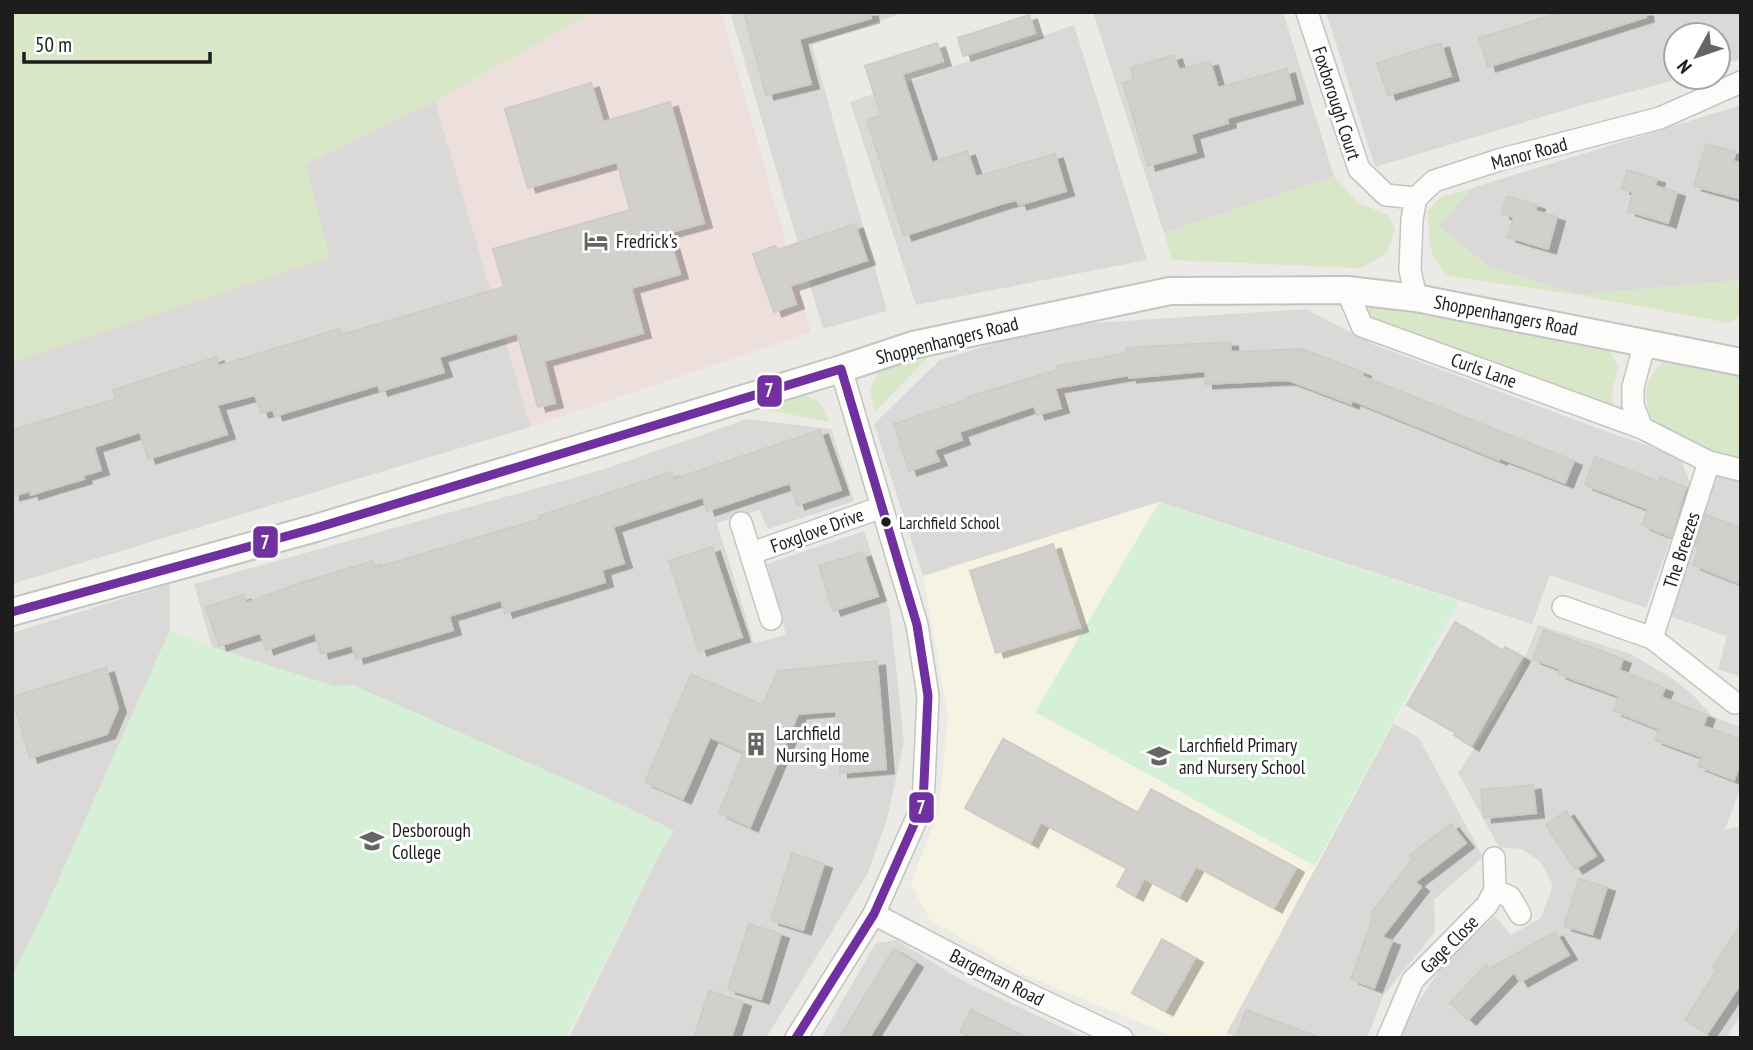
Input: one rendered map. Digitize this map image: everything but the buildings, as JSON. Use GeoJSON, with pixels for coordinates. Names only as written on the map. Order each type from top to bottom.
{"type":"FeatureCollection","features":[{"type":"Feature","properties":{"kind":"street","name":"Foxborough Court"},"geometry":{"type":"LineString","coordinates":[[1307,12],[1359,169],[1386,195],[1416,198]]}},
{"type":"Feature","properties":{"kind":"street","name":"Manor Road"},"geometry":{"type":"LineString","coordinates":[[1416,198],[1434,181],[1502,159],[1660,118],[1741,82]]}},
{"type":"Feature","properties":{"kind":"street"},"geometry":{"type":"LineString","coordinates":[[1416,198],[1412,219],[1410,270],[1416,298]]}},
{"type":"Feature","properties":{"kind":"street","name":"Shoppenhangers Road"},"geometry":{"type":"LineString","coordinates":[[12,612],[328,524],[913,345],[1170,291],[1347,290],[1416,298],[1741,362]]}},
{"type":"Feature","properties":{"kind":"street","name":"Curls Lane"},"geometry":{"type":"LineString","coordinates":[[1347,290],[1362,326],[1642,428],[1709,462],[1741,470]]}},
{"type":"Feature","properties":{"kind":"street"},"geometry":{"type":"LineString","coordinates":[[1642,428],[1633,405],[1633,387],[1645,342]]}},
{"type":"Feature","properties":{"kind":"street"},"geometry":{"type":"LineString","coordinates":[[796,1038],[874,914],[923,804],[928,696],[917,625],[841,369]]}},
{"type":"Feature","properties":{"kind":"street","name":"The Breezes"},"geometry":{"type":"LineString","coordinates":[[1652,638],[1709,462]]}},
{"type":"Feature","properties":{"kind":"street","name":"Foxglove Drive"},"geometry":{"type":"LineString","coordinates":[[752,553],[881,507]]}},
{"type":"Feature","properties":{"kind":"street","name":"Foxglove Drive"},"geometry":{"type":"LineString","coordinates":[[741,523],[771,619]]}},
{"type":"Feature","properties":{"kind":"street"},"geometry":{"type":"LineString","coordinates":[[1563,607],[1652,638],[1735,704]]}},
{"type":"Feature","properties":{"kind":"street"},"geometry":{"type":"LineString","coordinates":[[1494,858],[1495,890],[1510,897],[1520,914]]}},
{"type":"Feature","properties":{"kind":"street","name":"Gage Close"},"geometry":{"type":"LineString","coordinates":[[1388,1038],[1413,980],[1487,905],[1495,890]]}},
{"type":"Feature","properties":{"kind":"street","name":"Bargeman Road"},"geometry":{"type":"LineString","coordinates":[[874,914],[1017,989],[1122,1038]]}},
{"type":"Feature","properties":{"kind":"shaded area"},"geometry":{"type":"Polygon","coordinates":[[[593,12],[721,12],[811,332],[531,427],[435,101],[593,12]]]}},
{"type":"Feature","properties":{"kind":"shaded area"},"geometry":{"type":"Polygon","coordinates":[[[730,12],[905,12],[812,45],[887,311],[823,329],[730,12]]]}},
{"type":"Feature","properties":{"kind":"shaded area"},"geometry":{"type":"Polygon","coordinates":[[[1093,12],[1283,12],[1334,176],[1164,233],[1093,12]]]}},
{"type":"Feature","properties":{"kind":"shaded area"},"geometry":{"type":"Polygon","coordinates":[[[1326,12],[1741,12],[1741,59],[1732,62],[1732,21],[1662,21],[1662,83],[1375,167],[1326,12]]]}},
{"type":"Feature","properties":{"kind":"shaded area"},"geometry":{"type":"Polygon","coordinates":[[[1074,25],[1147,260],[916,305],[850,102],[1074,25]]]}},
{"type":"Feature","properties":{"kind":"shaded area"},"geometry":{"type":"Polygon","coordinates":[[[435,101],[531,427],[473,444],[449,370],[112,479],[12,508],[12,362],[329,257],[305,164],[435,101]]]}},
{"type":"Feature","properties":{"kind":"shaded area"},"geometry":{"type":"Polygon","coordinates":[[[1741,105],[1741,280],[1579,295],[1488,266],[1438,226],[1472,188],[1741,105]]]}},
{"type":"Feature","properties":{"kind":"shaded area"},"geometry":{"type":"Polygon","coordinates":[[[1306,309],[1375,345],[1680,457],[1690,483],[1646,608],[1550,575],[1532,624],[1159,502],[923,576],[874,424],[940,360],[1014,337],[1095,323],[1306,309]]]}},
{"type":"Feature","properties":{"kind":"shaded area"},"geometry":{"type":"Polygon","coordinates":[[[450,370],[473,444],[12,584],[12,508],[112,479],[450,370]]]}},
{"type":"Feature","properties":{"kind":"shaded area"},"geometry":{"type":"Polygon","coordinates":[[[747,419],[831,429],[854,501],[768,529],[759,510],[717,523],[754,643],[786,635],[767,564],[864,531],[890,611],[904,742],[887,819],[868,873],[766,1038],[569,1038],[673,830],[601,795],[354,686],[333,686],[212,647],[194,584],[605,469],[747,419]]]}},
{"type":"Feature","properties":{"kind":"shaded area"},"geometry":{"type":"Polygon","coordinates":[[[1722,471],[1741,478],[1741,677],[1718,669],[1727,636],[1666,615],[1713,476],[1722,471]]]}},
{"type":"Feature","properties":{"kind":"shaded area","name":"Larchfield Primary and Nursery School"},"geometry":{"type":"Polygon","coordinates":[[[1159,502],[1459,601],[1224,1038],[1177,1038],[1025,975],[930,920],[911,884],[939,809],[948,715],[923,576],[1159,502]]]}},
{"type":"Feature","properties":{"kind":"shaded area"},"geometry":{"type":"Polygon","coordinates":[[[170,584],[170,630],[46,908],[12,977],[12,633],[170,584]]]}},
{"type":"Feature","properties":{"kind":"shaded area"},"geometry":{"type":"Polygon","coordinates":[[[1538,625],[1631,654],[1673,679],[1692,694],[1713,717],[1741,727],[1741,786],[1725,830],[1741,826],[1741,1015],[1726,1038],[1400,1038],[1410,1015],[1444,963],[1495,916],[1511,935],[1541,918],[1553,885],[1540,861],[1521,849],[1499,847],[1458,773],[1513,688],[1538,625]]]}},
{"type":"Feature","properties":{"kind":"shaded area"},"geometry":{"type":"Polygon","coordinates":[[[1393,723],[1419,738],[1483,857],[1434,900],[1435,932],[1383,996],[1367,1038],[1238,1038],[1226,1033],[1393,723]]]}},
{"type":"Feature","properties":{"kind":"shaded area"},"geometry":{"type":"Polygon","coordinates":[[[896,940],[967,983],[1085,1038],[821,1038],[876,943],[896,940]]]}},
{"type":"Feature","properties":{"kind":"green space"},"geometry":{"type":"Polygon","coordinates":[[[12,12],[593,12],[435,101],[305,164],[330,257],[12,362],[12,12]]]}},
{"type":"Feature","properties":{"kind":"green space"},"geometry":{"type":"Polygon","coordinates":[[[1334,176],[1358,203],[1388,215],[1395,229],[1387,253],[1361,268],[1172,260],[1164,233],[1334,176]]]}},
{"type":"Feature","properties":{"kind":"green space"},"geometry":{"type":"Polygon","coordinates":[[[1472,188],[1439,226],[1488,266],[1577,295],[1448,276],[1433,254],[1429,239],[1428,211],[1441,197],[1472,188]]]}},
{"type":"Feature","properties":{"kind":"green space"},"geometry":{"type":"Polygon","coordinates":[[[1741,280],[1741,315],[1729,323],[1579,295],[1741,280]]]}},
{"type":"Feature","properties":{"kind":"green space"},"geometry":{"type":"Polygon","coordinates":[[[1372,299],[1607,345],[1618,367],[1611,394],[1617,412],[1367,319],[1364,311],[1372,299]]]}},
{"type":"Feature","properties":{"kind":"green space"},"geometry":{"type":"Polygon","coordinates":[[[929,356],[875,412],[870,389],[880,370],[929,356]]]}},
{"type":"Feature","properties":{"kind":"green space"},"geometry":{"type":"Polygon","coordinates":[[[1665,360],[1741,377],[1741,458],[1708,449],[1653,424],[1646,397],[1648,382],[1665,360]]]}},
{"type":"Feature","properties":{"kind":"green space"},"geometry":{"type":"Polygon","coordinates":[[[799,392],[820,403],[829,422],[754,407],[799,392]]]}},
{"type":"Feature","properties":{"kind":"green space"},"geometry":{"type":"Polygon","coordinates":[[[1159,502],[1459,601],[1315,866],[1035,712],[1159,502]]]}},
{"type":"Feature","properties":{"kind":"green space","name":"Desborough College"},"geometry":{"type":"Polygon","coordinates":[[[170,630],[212,647],[333,686],[353,685],[601,795],[674,831],[661,851],[566,1038],[12,1038],[12,977],[46,908],[170,630]]]}},
{"type":"Feature","properties":{"kind":"transit line","name":"7"},"geometry":{"type":"LineString","coordinates":[[12,612],[316,528],[841,369],[917,625],[928,696],[923,804],[874,914],[796,1038]]}},
{"type":"Feature","properties":{"kind":"place","name":"Fredrick's"},"geometry":{"type":"Point","coordinates":[596,241]}},
{"type":"Feature","properties":{"kind":"place","name":"Larchfield School"},"geometry":{"type":"Point","coordinates":[886,522]}},
{"type":"Feature","properties":{"kind":"place","name":"Larchfield Nursing Home"},"geometry":{"type":"Point","coordinates":[756,744]}},
{"type":"Feature","properties":{"kind":"place","name":"Larchfield Primary and Nursery School"},"geometry":{"type":"Point","coordinates":[1159,756]}},
{"type":"Feature","properties":{"kind":"place","name":"Desborough College"},"geometry":{"type":"Point","coordinates":[372,841]}}]}
